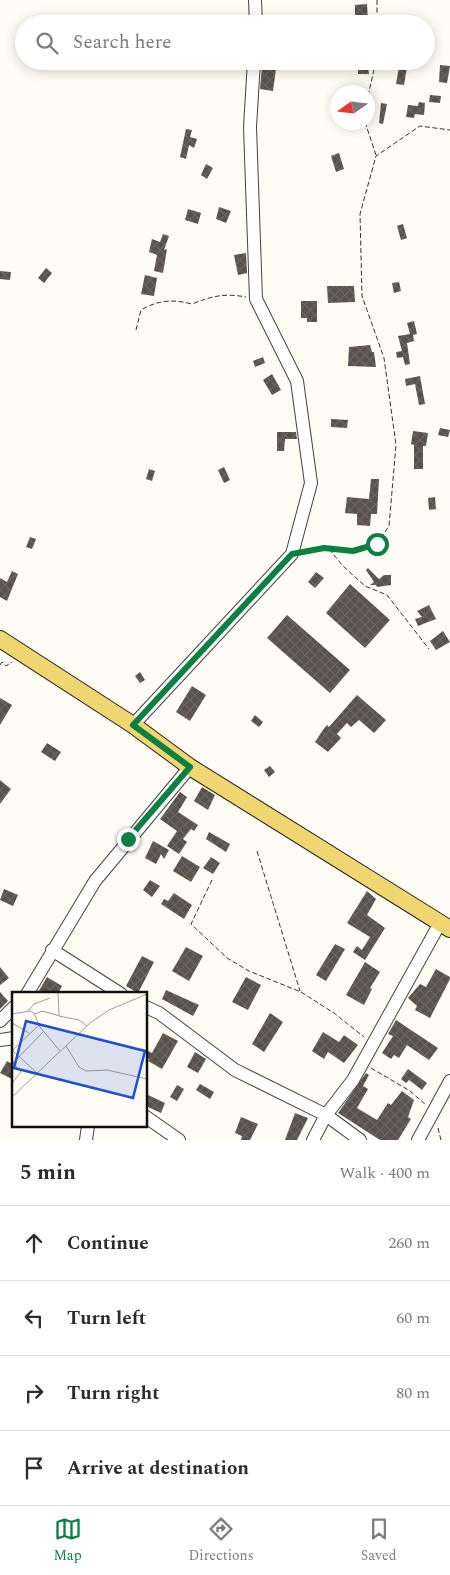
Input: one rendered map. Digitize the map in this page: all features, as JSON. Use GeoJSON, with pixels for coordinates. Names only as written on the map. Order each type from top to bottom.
{"type":"FeatureCollection","features":[{"type":"Feature","properties":{"kind":"main road"},"geometry":{"type":"LineString","coordinates":[[0,639],[133,725],[190,767],[445,926]]}},
{"type":"Feature","properties":{"kind":"street"},"geometry":{"type":"LineString","coordinates":[[255,0],[256,15]]}},
{"type":"Feature","properties":{"kind":"street"},"geometry":{"type":"LineString","coordinates":[[133,725],[292,554],[311,483],[297,381],[256,299],[250,127],[253,70]]}},
{"type":"Feature","properties":{"kind":"street"},"geometry":{"type":"LineString","coordinates":[[28,992],[95,881],[190,767]]}},
{"type":"Feature","properties":{"kind":"street"},"geometry":{"type":"LineString","coordinates":[[313,1140],[326,1115],[362,1063],[445,926]]}},
{"type":"Feature","properties":{"kind":"street"},"geometry":{"type":"LineString","coordinates":[[52,950],[118,992]]}},
{"type":"Feature","properties":{"kind":"street"},"geometry":{"type":"LineString","coordinates":[[148,1008],[159,1013],[235,1070],[326,1115],[360,1140]]}},
{"type":"Feature","properties":{"kind":"street"},"geometry":{"type":"LineString","coordinates":[[418,1140],[450,1081]]}},
{"type":"Feature","properties":{"kind":"street"},"geometry":{"type":"LineString","coordinates":[[148,1118],[179,1140]]}},
{"type":"Feature","properties":{"kind":"path"},"geometry":{"type":"LineString","coordinates":[[377,0],[377,15]]}},
{"type":"Feature","properties":{"kind":"path"},"geometry":{"type":"LineString","coordinates":[[371,85],[374,70]]}},
{"type":"Feature","properties":{"kind":"path"},"geometry":{"type":"LineString","coordinates":[[376,156],[420,126],[450,130]]}},
{"type":"Feature","properties":{"kind":"path"},"geometry":{"type":"LineString","coordinates":[[292,554],[328,548],[353,551],[377,544],[389,526],[396,445],[384,358],[362,296],[360,214],[376,156],[368,130]]}},
{"type":"Feature","properties":{"kind":"path"},"geometry":{"type":"LineString","coordinates":[[136,330],[141,310],[156,302],[179,300],[192,304],[212,295],[228,294],[256,299]]}},
{"type":"Feature","properties":{"kind":"path"},"geometry":{"type":"LineString","coordinates":[[328,548],[342,566],[365,586],[387,595],[429,649]]}},
{"type":"Feature","properties":{"kind":"path"},"geometry":{"type":"LineString","coordinates":[[257,851],[300,992]]}},
{"type":"Feature","properties":{"kind":"path"},"geometry":{"type":"LineString","coordinates":[[212,880],[191,924],[227,958],[249,971],[300,992],[334,1013],[373,1043]]}},
{"type":"Feature","properties":{"kind":"path"},"geometry":{"type":"LineString","coordinates":[[362,1063],[410,1092],[433,1111],[442,1140]]}},
{"type":"Feature","properties":{"kind":"building"},"geometry":{"type":"Polygon","coordinates":[[[367,4],[368,15],[355,15],[355,5],[367,4]]]}},
{"type":"Feature","properties":{"kind":"building"},"geometry":{"type":"Polygon","coordinates":[[[440,65],[450,66],[447,83],[439,82],[440,65]]]}},
{"type":"Feature","properties":{"kind":"building"},"geometry":{"type":"Polygon","coordinates":[[[262,70],[276,70],[273,91],[260,89],[262,70]]]}},
{"type":"Feature","properties":{"kind":"building"},"geometry":{"type":"Polygon","coordinates":[[[358,70],[368,70],[369,74],[358,74],[358,70]]]}},
{"type":"Feature","properties":{"kind":"building"},"geometry":{"type":"Polygon","coordinates":[[[398,70],[406,70],[404,85],[396,84],[398,70]]]}},
{"type":"Feature","properties":{"kind":"building"},"geometry":{"type":"Polygon","coordinates":[[[430,95],[441,96],[440,103],[429,102],[430,95]]]}},
{"type":"Feature","properties":{"kind":"building"},"geometry":{"type":"Polygon","coordinates":[[[419,102],[425,103],[424,115],[415,114],[414,118],[406,117],[408,105],[418,106],[419,102]]]}},
{"type":"Feature","properties":{"kind":"building"},"geometry":{"type":"Polygon","coordinates":[[[381,103],[387,104],[383,124],[379,123],[381,103]]]}},
{"type":"Feature","properties":{"kind":"building"},"geometry":{"type":"Polygon","coordinates":[[[186,129],[192,130],[190,137],[197,139],[194,148],[189,145],[186,159],[180,157],[186,129]]]}},
{"type":"Feature","properties":{"kind":"building"},"geometry":{"type":"Polygon","coordinates":[[[339,153],[344,169],[336,172],[331,156],[339,153]]]}},
{"type":"Feature","properties":{"kind":"building"},"geometry":{"type":"Polygon","coordinates":[[[206,164],[213,168],[207,179],[201,175],[206,164]]]}},
{"type":"Feature","properties":{"kind":"building"},"geometry":{"type":"Polygon","coordinates":[[[219,207],[231,211],[226,223],[216,219],[219,207]]]}},
{"type":"Feature","properties":{"kind":"building"},"geometry":{"type":"Polygon","coordinates":[[[188,209],[201,213],[198,224],[185,220],[188,209]]]}},
{"type":"Feature","properties":{"kind":"building"},"geometry":{"type":"Polygon","coordinates":[[[403,224],[407,238],[401,240],[397,226],[403,224]]]}},
{"type":"Feature","properties":{"kind":"building"},"geometry":{"type":"Polygon","coordinates":[[[163,234],[169,236],[164,250],[167,249],[163,273],[154,271],[157,255],[149,252],[152,239],[160,242],[163,234]]]}},
{"type":"Feature","properties":{"kind":"building"},"geometry":{"type":"Polygon","coordinates":[[[246,253],[247,273],[238,275],[234,255],[246,253]]]}},
{"type":"Feature","properties":{"kind":"building"},"geometry":{"type":"Polygon","coordinates":[[[46,268],[52,273],[44,283],[38,278],[46,268]]]}},
{"type":"Feature","properties":{"kind":"building"},"geometry":{"type":"Polygon","coordinates":[[[0,271],[11,272],[10,280],[0,279],[0,271]]]}},
{"type":"Feature","properties":{"kind":"building"},"geometry":{"type":"Polygon","coordinates":[[[145,275],[157,278],[154,296],[141,294],[145,275]]]}},
{"type":"Feature","properties":{"kind":"building"},"geometry":{"type":"Polygon","coordinates":[[[399,282],[401,291],[394,293],[392,283],[399,282]]]}},
{"type":"Feature","properties":{"kind":"building"},"geometry":{"type":"Polygon","coordinates":[[[327,286],[354,286],[355,302],[328,303],[327,286]]]}},
{"type":"Feature","properties":{"kind":"building"},"geometry":{"type":"Polygon","coordinates":[[[301,301],[317,301],[317,322],[307,322],[307,318],[301,318],[301,301]]]}},
{"type":"Feature","properties":{"kind":"building"},"geometry":{"type":"Polygon","coordinates":[[[414,321],[417,334],[413,335],[414,341],[407,343],[410,364],[405,365],[403,357],[397,358],[396,352],[402,351],[398,336],[410,334],[407,323],[414,321]]]}},
{"type":"Feature","properties":{"kind":"building"},"geometry":{"type":"Polygon","coordinates":[[[370,345],[372,352],[374,352],[376,367],[348,366],[349,347],[370,345]]]}},
{"type":"Feature","properties":{"kind":"building"},"geometry":{"type":"Polygon","coordinates":[[[263,357],[265,363],[255,367],[253,361],[263,357]]]}},
{"type":"Feature","properties":{"kind":"building"},"geometry":{"type":"Polygon","coordinates":[[[272,374],[281,390],[272,395],[263,380],[272,374]]]}},
{"type":"Feature","properties":{"kind":"building"},"geometry":{"type":"Polygon","coordinates":[[[420,376],[425,404],[419,405],[415,384],[406,386],[405,379],[420,376]]]}},
{"type":"Feature","properties":{"kind":"building"},"geometry":{"type":"Polygon","coordinates":[[[331,419],[348,420],[347,428],[331,427],[331,419]]]}},
{"type":"Feature","properties":{"kind":"building"},"geometry":{"type":"Polygon","coordinates":[[[440,428],[450,430],[448,437],[438,435],[440,428]]]}},
{"type":"Feature","properties":{"kind":"building"},"geometry":{"type":"Polygon","coordinates":[[[413,431],[428,433],[426,446],[423,446],[423,469],[414,469],[414,445],[411,444],[413,431]]]}},
{"type":"Feature","properties":{"kind":"building"},"geometry":{"type":"Polygon","coordinates":[[[277,432],[296,432],[297,439],[285,439],[284,451],[277,451],[277,432]]]}},
{"type":"Feature","properties":{"kind":"building"},"geometry":{"type":"Polygon","coordinates":[[[224,467],[230,480],[224,483],[218,470],[224,467]]]}},
{"type":"Feature","properties":{"kind":"building"},"geometry":{"type":"Polygon","coordinates":[[[149,469],[155,471],[152,481],[146,479],[149,469]]]}},
{"type":"Feature","properties":{"kind":"building"},"geometry":{"type":"Polygon","coordinates":[[[371,479],[379,479],[377,514],[371,514],[370,526],[357,525],[357,514],[345,513],[347,497],[369,499],[371,479]]]}},
{"type":"Feature","properties":{"kind":"building"},"geometry":{"type":"Polygon","coordinates":[[[435,497],[436,509],[429,510],[428,498],[435,497]]]}},
{"type":"Feature","properties":{"kind":"building"},"geometry":{"type":"Polygon","coordinates":[[[30,537],[36,539],[32,549],[26,547],[30,537]]]}},
{"type":"Feature","properties":{"kind":"building"},"geometry":{"type":"Polygon","coordinates":[[[368,568],[379,579],[384,575],[391,575],[391,585],[377,587],[376,585],[370,585],[374,582],[366,570],[368,568]]]}},
{"type":"Feature","properties":{"kind":"building"},"geometry":{"type":"Polygon","coordinates":[[[12,571],[18,574],[7,601],[0,597],[0,578],[7,582],[12,571]]]}},
{"type":"Feature","properties":{"kind":"building"},"geometry":{"type":"Polygon","coordinates":[[[316,572],[324,578],[315,588],[308,582],[316,572]]]}},
{"type":"Feature","properties":{"kind":"building"},"geometry":{"type":"Polygon","coordinates":[[[350,584],[390,620],[365,648],[326,613],[350,584]]]}},
{"type":"Feature","properties":{"kind":"building"},"geometry":{"type":"Polygon","coordinates":[[[429,605],[436,619],[418,626],[415,619],[422,617],[417,611],[429,605]]]}},
{"type":"Feature","properties":{"kind":"building"},"geometry":{"type":"Polygon","coordinates":[[[287,615],[350,670],[330,693],[267,638],[287,615]]]}},
{"type":"Feature","properties":{"kind":"building"},"geometry":{"type":"Polygon","coordinates":[[[443,631],[450,642],[436,650],[430,641],[443,631]]]}},
{"type":"Feature","properties":{"kind":"building"},"geometry":{"type":"Polygon","coordinates":[[[140,672],[145,680],[140,683],[135,676],[140,672]]]}},
{"type":"Feature","properties":{"kind":"building"},"geometry":{"type":"Polygon","coordinates":[[[192,686],[206,695],[190,721],[176,712],[192,686]]]}},
{"type":"Feature","properties":{"kind":"building"},"geometry":{"type":"Polygon","coordinates":[[[357,695],[386,720],[374,733],[359,720],[351,727],[347,723],[337,734],[341,738],[328,752],[315,742],[327,725],[329,727],[357,695]]]}},
{"type":"Feature","properties":{"kind":"building"},"geometry":{"type":"Polygon","coordinates":[[[0,698],[12,705],[0,725],[0,698]]]}},
{"type":"Feature","properties":{"kind":"building"},"geometry":{"type":"Polygon","coordinates":[[[255,715],[263,722],[259,727],[251,721],[255,715]]]}},
{"type":"Feature","properties":{"kind":"building"},"geometry":{"type":"Polygon","coordinates":[[[47,743],[61,752],[55,761],[41,752],[47,743]]]}},
{"type":"Feature","properties":{"kind":"building"},"geometry":{"type":"Polygon","coordinates":[[[270,766],[275,772],[269,777],[264,770],[270,766]]]}},
{"type":"Feature","properties":{"kind":"building"},"geometry":{"type":"Polygon","coordinates":[[[0,780],[11,789],[0,804],[0,780]]]}},
{"type":"Feature","properties":{"kind":"building"},"geometry":{"type":"Polygon","coordinates":[[[202,787],[215,795],[208,810],[194,801],[202,787]]]}},
{"type":"Feature","properties":{"kind":"building"},"geometry":{"type":"Polygon","coordinates":[[[180,792],[187,797],[178,812],[198,825],[194,831],[191,829],[183,839],[187,842],[179,854],[167,846],[177,831],[160,819],[180,792]]]}},
{"type":"Feature","properties":{"kind":"building"},"geometry":{"type":"Polygon","coordinates":[[[209,832],[230,844],[226,852],[206,839],[209,832]]]}},
{"type":"Feature","properties":{"kind":"building"},"geometry":{"type":"Polygon","coordinates":[[[153,841],[169,850],[164,859],[161,854],[156,864],[145,858],[153,841]]]}},
{"type":"Feature","properties":{"kind":"building"},"geometry":{"type":"Polygon","coordinates":[[[182,856],[200,867],[191,882],[173,871],[182,856]]]}},
{"type":"Feature","properties":{"kind":"building"},"geometry":{"type":"Polygon","coordinates":[[[211,857],[220,863],[213,874],[203,868],[211,857]]]}},
{"type":"Feature","properties":{"kind":"building"},"geometry":{"type":"Polygon","coordinates":[[[150,880],[160,886],[152,897],[143,890],[150,880]]]}},
{"type":"Feature","properties":{"kind":"building"},"geometry":{"type":"Polygon","coordinates":[[[4,889],[18,895],[13,906],[0,900],[4,889]]]}},
{"type":"Feature","properties":{"kind":"building"},"geometry":{"type":"Polygon","coordinates":[[[367,891],[376,899],[367,915],[385,928],[365,960],[353,952],[357,946],[362,950],[370,937],[347,923],[367,891]]]}},
{"type":"Feature","properties":{"kind":"building"},"geometry":{"type":"Polygon","coordinates":[[[174,893],[192,905],[184,919],[161,904],[164,899],[168,901],[174,893]]]}},
{"type":"Feature","properties":{"kind":"building"},"geometry":{"type":"Polygon","coordinates":[[[335,944],[345,949],[326,981],[316,975],[335,944]]]}},
{"type":"Feature","properties":{"kind":"building"},"geometry":{"type":"Polygon","coordinates":[[[186,947],[203,956],[189,981],[172,971],[186,947]]]}},
{"type":"Feature","properties":{"kind":"building"},"geometry":{"type":"Polygon","coordinates":[[[142,956],[154,962],[139,992],[126,986],[142,956]]]}},
{"type":"Feature","properties":{"kind":"building"},"geometry":{"type":"Polygon","coordinates":[[[365,962],[380,972],[370,988],[372,989],[364,1005],[346,995],[365,962]]]}},
{"type":"Feature","properties":{"kind":"building"},"geometry":{"type":"Polygon","coordinates":[[[0,967],[9,978],[0,985],[0,967]]]}},
{"type":"Feature","properties":{"kind":"building"},"geometry":{"type":"Polygon","coordinates":[[[436,969],[450,977],[450,979],[430,1018],[415,1010],[417,1006],[408,998],[420,984],[426,987],[436,969]]]}},
{"type":"Feature","properties":{"kind":"building"},"geometry":{"type":"Polygon","coordinates":[[[47,977],[62,986],[59,992],[38,992],[47,977]]]}},
{"type":"Feature","properties":{"kind":"building"},"geometry":{"type":"Polygon","coordinates":[[[246,977],[261,985],[248,1010],[232,1002],[246,977]]]}},
{"type":"Feature","properties":{"kind":"building"},"geometry":{"type":"Polygon","coordinates":[[[166,990],[199,1005],[193,1016],[162,999],[166,990]]]}},
{"type":"Feature","properties":{"kind":"building"},"geometry":{"type":"Polygon","coordinates":[[[0,992],[8,1001],[0,1009],[0,992]]]}},
{"type":"Feature","properties":{"kind":"building"},"geometry":{"type":"Polygon","coordinates":[[[270,1013],[283,1022],[264,1052],[252,1044],[270,1013]]]}},
{"type":"Feature","properties":{"kind":"building"},"geometry":{"type":"Polygon","coordinates":[[[396,1020],[438,1048],[429,1060],[407,1045],[399,1058],[394,1055],[391,1059],[382,1053],[393,1036],[388,1034],[396,1020]]]}},
{"type":"Feature","properties":{"kind":"building"},"geometry":{"type":"Polygon","coordinates":[[[323,1032],[339,1042],[344,1035],[358,1045],[344,1063],[328,1052],[324,1059],[312,1051],[323,1032]]]}},
{"type":"Feature","properties":{"kind":"building"},"geometry":{"type":"Polygon","coordinates":[[[163,1033],[178,1041],[162,1069],[148,1061],[148,1051],[152,1053],[163,1033]]]}},
{"type":"Feature","properties":{"kind":"building"},"geometry":{"type":"Polygon","coordinates":[[[195,1052],[206,1059],[198,1073],[187,1067],[195,1052]]]}},
{"type":"Feature","properties":{"kind":"building"},"geometry":{"type":"Polygon","coordinates":[[[7,1061],[12,1064],[12,1079],[0,1073],[7,1061]]]}},
{"type":"Feature","properties":{"kind":"building"},"geometry":{"type":"Polygon","coordinates":[[[408,1069],[427,1083],[422,1090],[409,1080],[406,1083],[401,1079],[408,1069]]]}},
{"type":"Feature","properties":{"kind":"building"},"geometry":{"type":"Polygon","coordinates":[[[366,1073],[369,1075],[363,1086],[368,1089],[357,1108],[377,1120],[388,1103],[391,1105],[402,1091],[414,1100],[408,1117],[411,1119],[398,1140],[380,1140],[338,1113],[366,1073]]]}},
{"type":"Feature","properties":{"kind":"building"},"geometry":{"type":"Polygon","coordinates":[[[200,1084],[214,1092],[210,1099],[196,1090],[200,1084]]]}},
{"type":"Feature","properties":{"kind":"building"},"geometry":{"type":"Polygon","coordinates":[[[177,1085],[184,1089],[177,1101],[170,1097],[177,1085]]]}},
{"type":"Feature","properties":{"kind":"building"},"geometry":{"type":"Polygon","coordinates":[[[148,1095],[165,1103],[161,1113],[148,1107],[148,1095]]]}},
{"type":"Feature","properties":{"kind":"building"},"geometry":{"type":"Polygon","coordinates":[[[295,1113],[308,1118],[297,1140],[285,1140],[295,1113]]]}},
{"type":"Feature","properties":{"kind":"building"},"geometry":{"type":"Polygon","coordinates":[[[241,1117],[258,1124],[250,1140],[241,1140],[242,1136],[235,1133],[241,1117]]]}},
{"type":"Feature","properties":{"kind":"route"},"geometry":{"type":"LineString","coordinates":[[128,839],[190,767],[133,725],[292,554],[324,548],[353,551],[377,544]]}}]}
